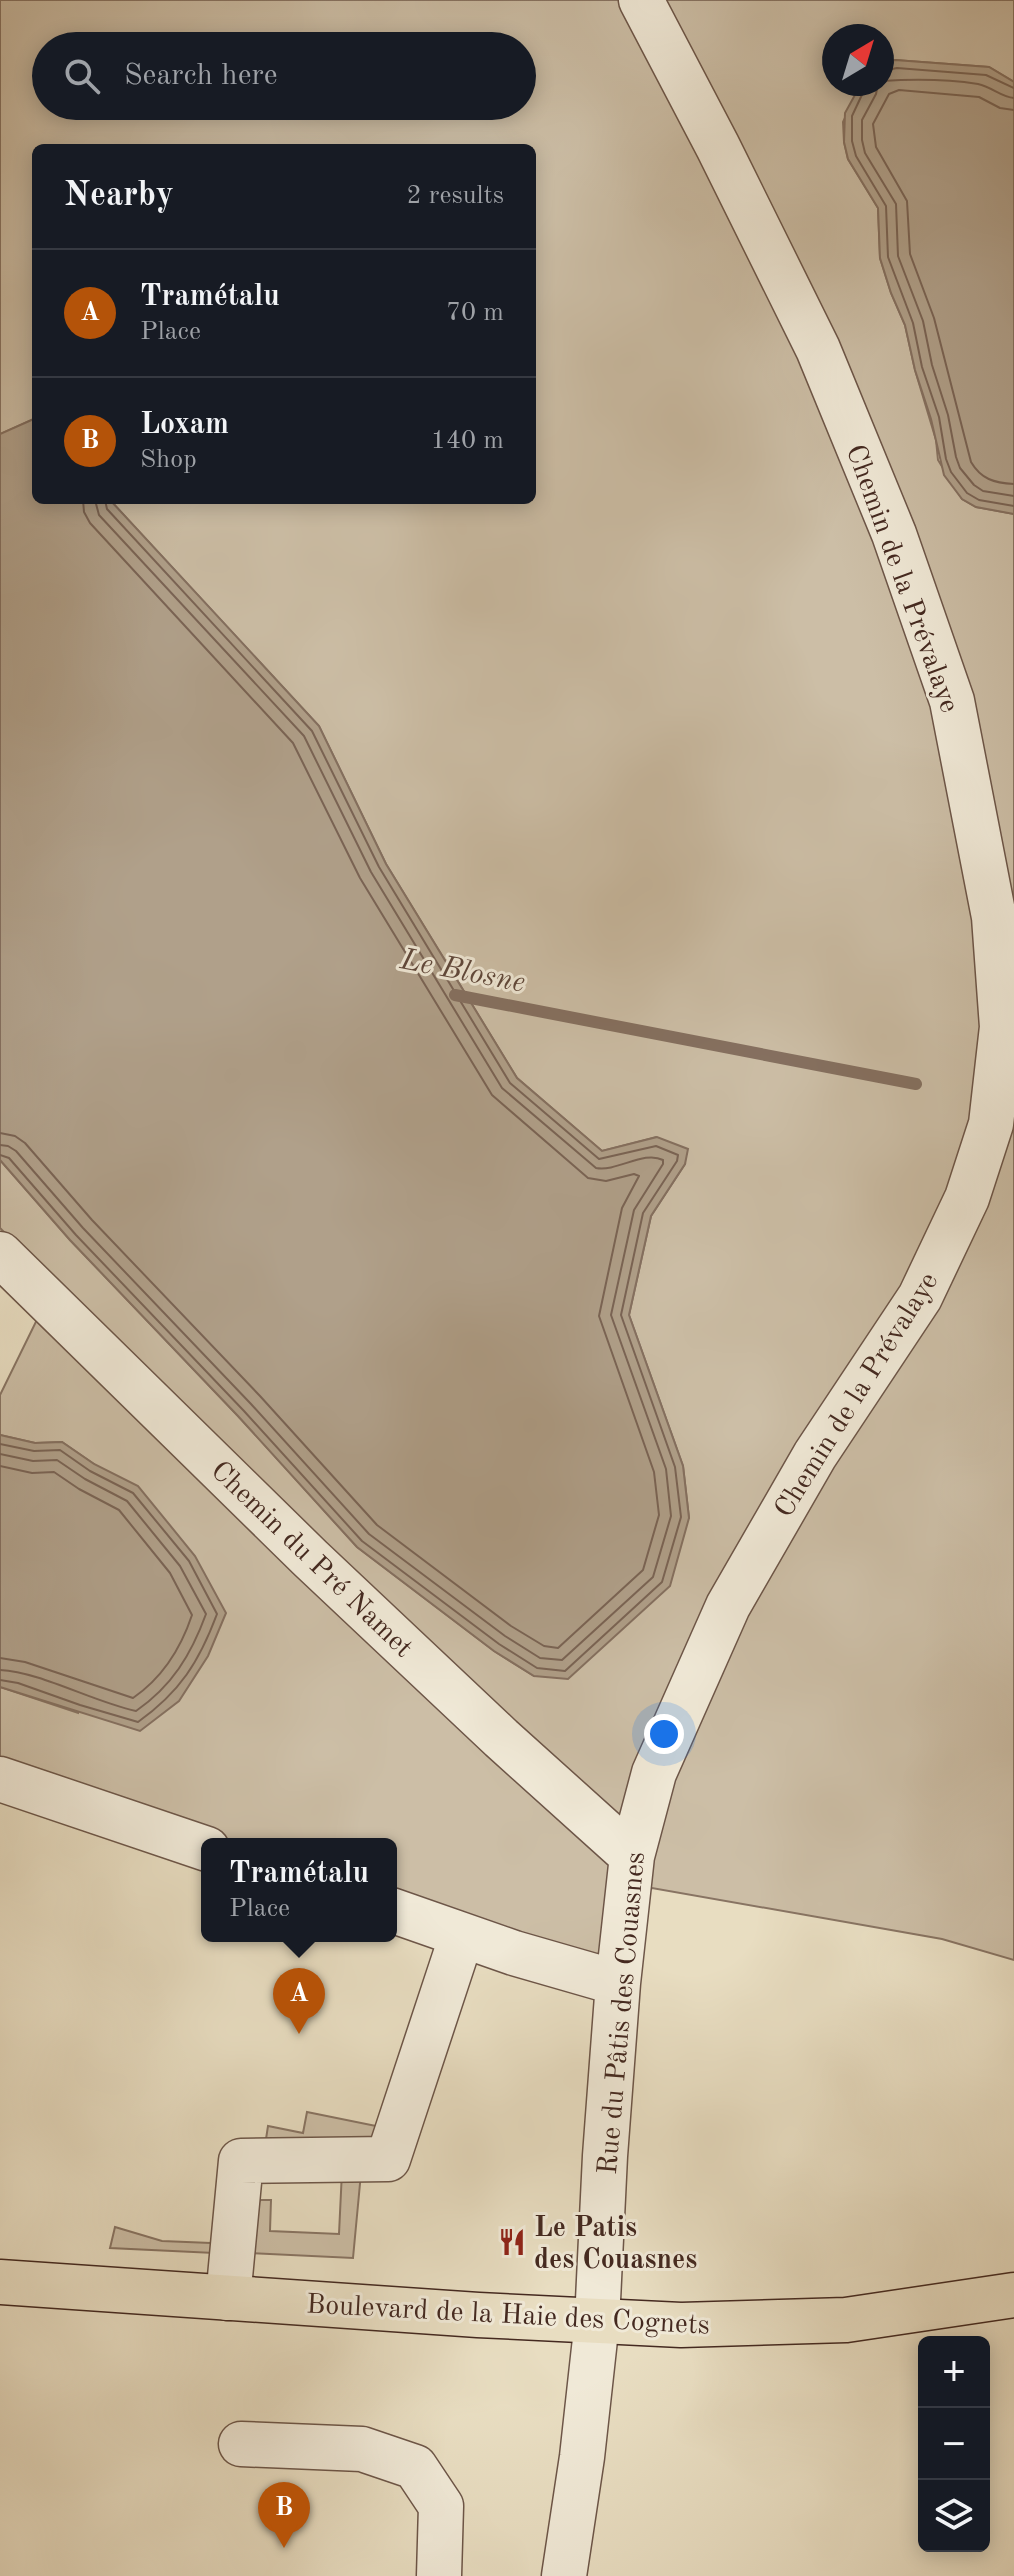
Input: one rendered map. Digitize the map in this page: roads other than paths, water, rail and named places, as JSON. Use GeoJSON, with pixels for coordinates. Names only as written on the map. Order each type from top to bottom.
{"type":"FeatureCollection","features":[{"type":"Feature","properties":{"kind":"main road","name":"Boulevard de la Haie des Cognets"},"geometry":{"type":"LineString","coordinates":[[0,2282],[681,2325],[846,2320],[1014,2295]]}},
{"type":"Feature","properties":{"kind":"street","name":"Chemin de la Prévalaye"},"geometry":{"type":"LineString","coordinates":[[641,0],[818,349],[894,534],[938,659],[952,701],[994,917],[1002,1027],[991,1124],[967,1198],[920,1297],[815,1455],[728,1606],[650,1786]]}},
{"type":"Feature","properties":{"kind":"street","name":"Chemin du Pré Namet"},"geometry":{"type":"LineString","coordinates":[[0,1254],[310,1558],[632,1856]]}},
{"type":"Feature","properties":{"kind":"street"},"geometry":{"type":"LineString","coordinates":[[0,1779],[201,1847]]}},
{"type":"Feature","properties":{"kind":"street","name":"Rue du Pâtis des Couasnes"},"geometry":{"type":"LineString","coordinates":[[564,2576],[582,2457],[597,2321],[618,1983],[632,1856],[650,1786]]}},
{"type":"Feature","properties":{"kind":"street"},"geometry":{"type":"LineString","coordinates":[[397,1912],[618,1983]]}},
{"type":"Feature","properties":{"kind":"street"},"geometry":{"type":"LineString","coordinates":[[228,2298],[241,2161],[388,2159],[462,1935]]}},
{"type":"Feature","properties":{"kind":"street"},"geometry":{"type":"LineString","coordinates":[[241,2444],[362,2449],[415,2467],[441,2506],[439,2576]]}},
{"type":"Feature","properties":{"kind":"water"},"geometry":{"type":"Polygon","coordinates":[[[894,60],[989,67],[1014,82],[1014,514],[976,507],[962,499],[944,475],[905,325],[880,258],[878,208],[848,159],[844,142],[845,113],[854,96],[894,96],[894,60]]]}},
{"type":"Feature","properties":{"kind":"water"},"geometry":{"type":"Polygon","coordinates":[[[32,420],[32,504],[114,504],[319,726],[386,864],[517,1078],[602,1151],[657,1137],[688,1149],[685,1164],[651,1216],[629,1315],[683,1466],[689,1518],[670,1586],[568,1679],[534,1676],[494,1651],[357,1547],[238,1416],[70,1240],[0,1160],[0,434],[32,420]]]}},
{"type":"Feature","properties":{"kind":"water"},"geometry":{"type":"Polygon","coordinates":[[[0,1435],[35,1443],[62,1442],[94,1464],[138,1486],[195,1556],[226,1613],[208,1656],[179,1701],[140,1731],[0,1687],[0,1435]]]}},
{"type":"Feature","properties":{"kind":"waterway","name":"Le Blosne"},"geometry":{"type":"LineString","coordinates":[[455,995],[916,1084]]}},
{"type":"Feature","properties":{"kind":"place","name":"Tramétalu"},"geometry":{"type":"Point","coordinates":[299,2034]}},
{"type":"Feature","properties":{"kind":"place","name":"Le Patis des Couasnes"},"geometry":{"type":"Point","coordinates":[512,2242]}},
{"type":"Feature","properties":{"kind":"place","name":"Loxam"},"geometry":{"type":"Point","coordinates":[284,2548]}}]}
